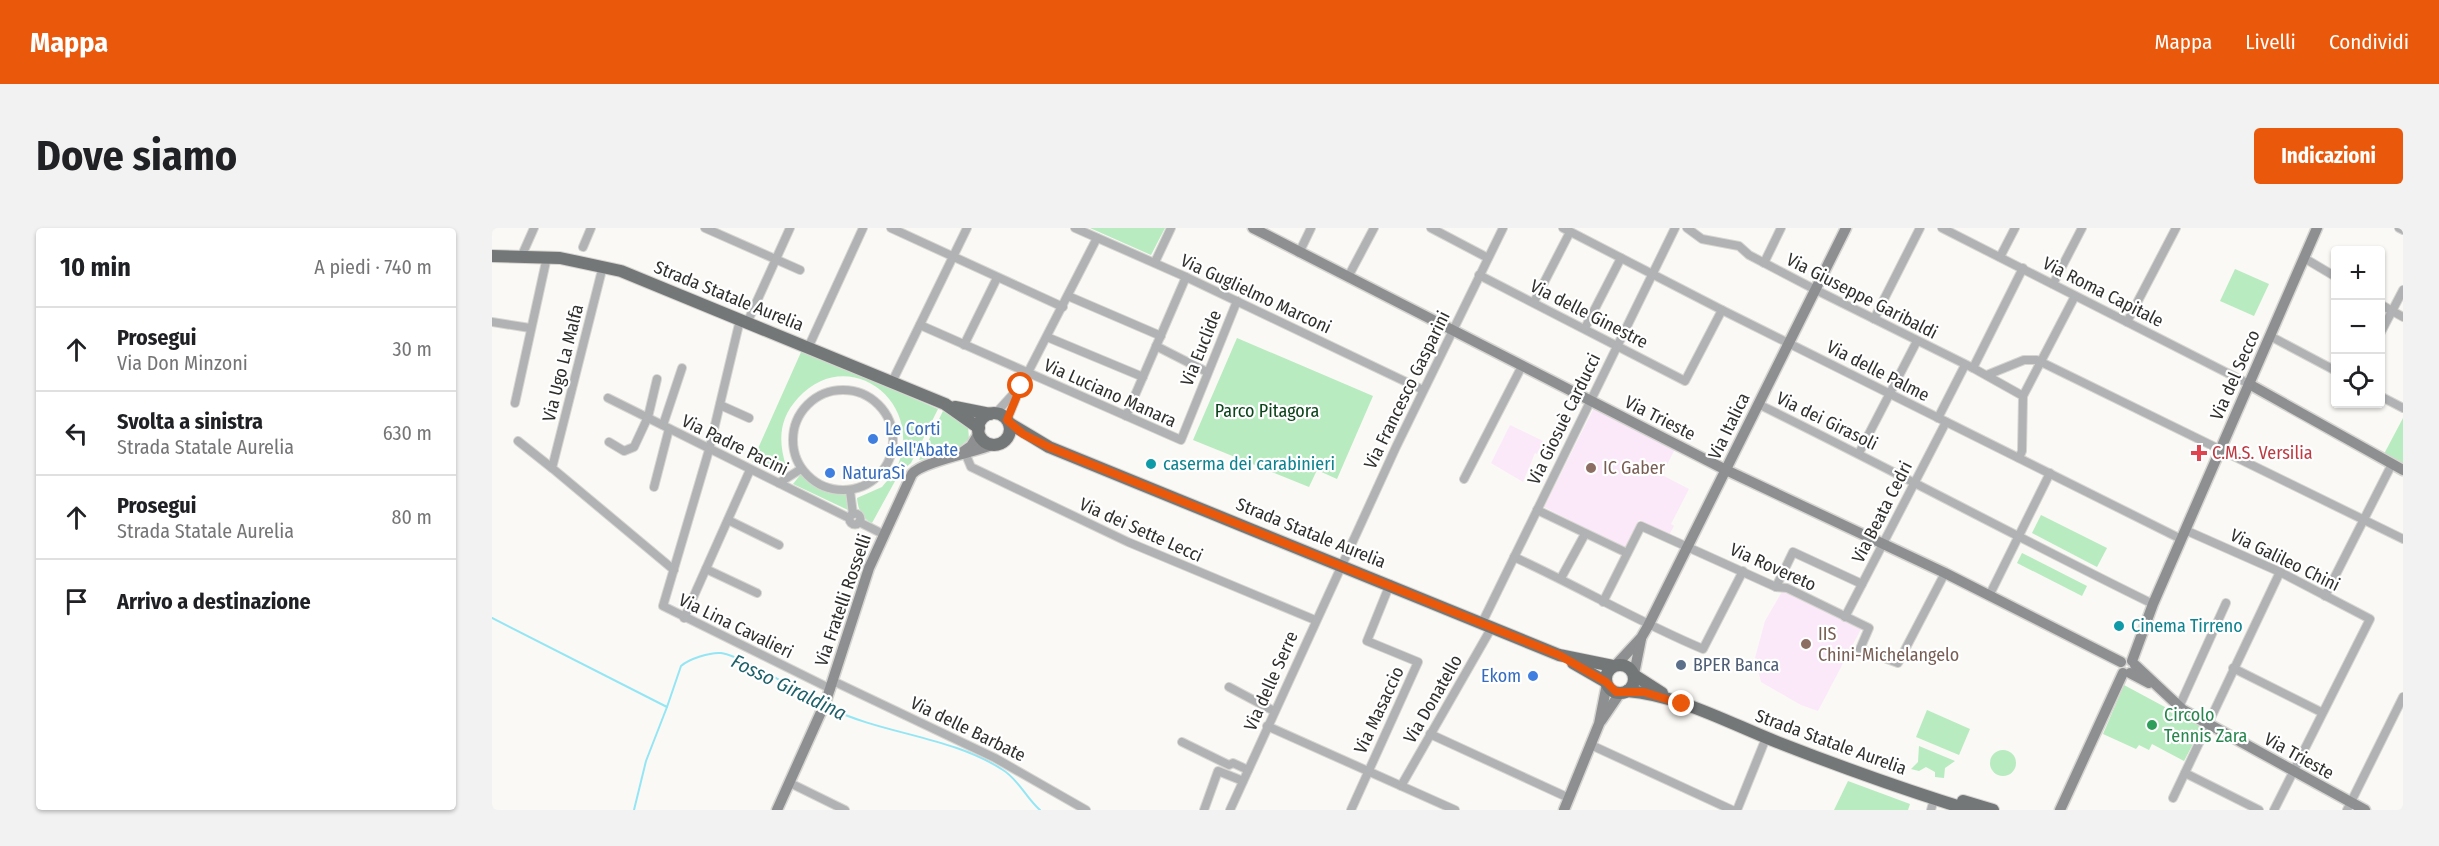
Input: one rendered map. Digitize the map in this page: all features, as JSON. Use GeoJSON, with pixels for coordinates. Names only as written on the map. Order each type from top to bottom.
{"type":"FeatureCollection","features":[{"type":"Feature","properties":{"kind":"main road","name":"Strada Statale Aurelia"},"geometry":{"type":"LineString","coordinates":[[494,255],[547,257],[603,266],[945,404],[993,414]]}},
{"type":"Feature","properties":{"kind":"main road","name":"Strada Statale Aurelia"},"geometry":{"type":"LineString","coordinates":[[945,404],[979,431]]}},
{"type":"Feature","properties":{"kind":"main road"},"geometry":{"type":"LineString","coordinates":[[993,414],[1008,422],[1010,433],[998,443],[984,441],[979,431],[982,419],[993,414]]}},
{"type":"Feature","properties":{"kind":"main road","name":"Strada Statale Aurelia"},"geometry":{"type":"LineString","coordinates":[[1008,422],[1049,447]]}},
{"type":"Feature","properties":{"kind":"main road","name":"Strada Statale Aurelia"},"geometry":{"type":"LineString","coordinates":[[998,443],[1023,441],[1049,447],[1390,584],[1559,655],[1606,683]]}},
{"type":"Feature","properties":{"kind":"main road","name":"Strada Statale Aurelia"},"geometry":{"type":"LineString","coordinates":[[1559,655],[1615,665]]}},
{"type":"Feature","properties":{"kind":"main road"},"geometry":{"type":"LineString","coordinates":[[1615,665],[1625,665],[1634,674],[1633,684],[1623,692],[1612,690],[1606,683],[1608,670],[1615,665]]}},
{"type":"Feature","properties":{"kind":"main road","name":"Strada Statale Aurelia"},"geometry":{"type":"LineString","coordinates":[[1634,674],[1682,704]]}},
{"type":"Feature","properties":{"kind":"main road","name":"Strada Statale Aurelia"},"geometry":{"type":"LineString","coordinates":[[1623,692],[1644,692],[1682,704],[1877,779],[1933,804],[1970,810]]}},
{"type":"Feature","properties":{"kind":"main road"},"geometry":{"type":"LineString","coordinates":[[1877,779],[1993,810]]}},
{"type":"Feature","properties":{"kind":"street"},"geometry":{"type":"LineString","coordinates":[[522,255],[534,228]]}},
{"type":"Feature","properties":{"kind":"street"},"geometry":{"type":"LineString","coordinates":[[583,247],[591,228]]}},
{"type":"Feature","properties":{"kind":"street"},"geometry":{"type":"LineString","coordinates":[[705,228],[800,270]]}},
{"type":"Feature","properties":{"kind":"street"},"geometry":{"type":"LineString","coordinates":[[518,441],[674,570],[743,322],[790,228]]}},
{"type":"Feature","properties":{"kind":"street"},"geometry":{"type":"LineString","coordinates":[[808,348],[863,228]]}},
{"type":"Feature","properties":{"kind":"street"},"geometry":{"type":"LineString","coordinates":[[891,228],[1063,307]]}},
{"type":"Feature","properties":{"kind":"street"},"geometry":{"type":"LineString","coordinates":[[892,382],[967,228]]}},
{"type":"Feature","properties":{"kind":"street","name":"Via Guglielmo Marconi"},"geometry":{"type":"LineString","coordinates":[[1075,228],[1155,262],[1423,390]]}},
{"type":"Feature","properties":{"kind":"street"},"geometry":{"type":"LineString","coordinates":[[1155,262],[1171,228]]}},
{"type":"Feature","properties":{"kind":"street","name":"Via Trieste"},"geometry":{"type":"LineString","coordinates":[[1252,228],[1726,470],[1945,573],[2128,665],[2160,688],[2179,707],[2293,771],[2349,806],[2365,810]]}},
{"type":"Feature","properties":{"kind":"street"},"geometry":{"type":"LineString","coordinates":[[1299,252],[1311,228]]}},
{"type":"Feature","properties":{"kind":"street"},"geometry":{"type":"LineString","coordinates":[[1348,277],[1374,228]]}},
{"type":"Feature","properties":{"kind":"street"},"geometry":{"type":"LineString","coordinates":[[1431,228],[1488,258]]}},
{"type":"Feature","properties":{"kind":"street","name":"Via Francesco Gasparini"},"geometry":{"type":"LineString","coordinates":[[1340,565],[1503,228]]}},
{"type":"Feature","properties":{"kind":"street","name":"Via Giosuè Carducci"},"geometry":{"type":"LineString","coordinates":[[1487,625],[1514,556],[1675,228]]}},
{"type":"Feature","properties":{"kind":"street","name":"Via Giuseppe Garibaldi"},"geometry":{"type":"LineString","coordinates":[[1687,228],[1702,239],[1739,246],[1816,290],[1987,375],[2023,396]]}},
{"type":"Feature","properties":{"kind":"street"},"geometry":{"type":"LineString","coordinates":[[1764,262],[1781,228]]}},
{"type":"Feature","properties":{"kind":"street","name":"Via Italica"},"geometry":{"type":"LineString","coordinates":[[1615,665],[1641,638],[1648,626],[1846,228]]}},
{"type":"Feature","properties":{"kind":"street"},"geometry":{"type":"LineString","coordinates":[[1874,320],[1920,228]]}},
{"type":"Feature","properties":{"kind":"street","name":"Via Roma Capitale"},"geometry":{"type":"LineString","coordinates":[[1942,228],[2249,384]]}},
{"type":"Feature","properties":{"kind":"street"},"geometry":{"type":"LineString","coordinates":[[2000,257],[2015,228]]}},
{"type":"Feature","properties":{"kind":"street"},"geometry":{"type":"LineString","coordinates":[[2053,284],[2082,228]]}},
{"type":"Feature","properties":{"kind":"street"},"geometry":{"type":"LineString","coordinates":[[2127,322],[2176,228]]}},
{"type":"Feature","properties":{"kind":"street","name":"Via del Secco"},"geometry":{"type":"LineString","coordinates":[[2050,810],[2062,805],[2128,665],[2317,228]]}},
{"type":"Feature","properties":{"kind":"street"},"geometry":{"type":"LineString","coordinates":[[1534,302],[1566,230]]}},
{"type":"Feature","properties":{"kind":"street","name":"Via delle Palme"},"geometry":{"type":"LineString","coordinates":[[1566,230],[1889,394],[2183,535]]}},
{"type":"Feature","properties":{"kind":"street"},"geometry":{"type":"LineString","coordinates":[[1008,422],[1021,386],[1097,238]]}},
{"type":"Feature","properties":{"kind":"street"},"geometry":{"type":"LineString","coordinates":[[515,403],[547,257]]}},
{"type":"Feature","properties":{"kind":"street"},"geometry":{"type":"LineString","coordinates":[[1585,328],[1622,258]]}},
{"type":"Feature","properties":{"kind":"street"},"geometry":{"type":"LineString","coordinates":[[2304,258],[2331,274]]}},
{"type":"Feature","properties":{"kind":"street","name":"Via Ugo La Malfa"},"geometry":{"type":"LineString","coordinates":[[552,468],[603,266]]}},
{"type":"Feature","properties":{"kind":"street","name":"Via Beata Cedri"},"geometry":{"type":"LineString","coordinates":[[1845,617],[1969,366],[2023,268]]}},
{"type":"Feature","properties":{"kind":"street","name":"Via delle Ginestre"},"geometry":{"type":"LineString","coordinates":[[1479,275],[1685,381],[1722,310]]}},
{"type":"Feature","properties":{"kind":"street"},"geometry":{"type":"LineString","coordinates":[[1126,416],[1186,277]]}},
{"type":"Feature","properties":{"kind":"street"},"geometry":{"type":"LineString","coordinates":[[964,345],[997,278]]}},
{"type":"Feature","properties":{"kind":"street"},"geometry":{"type":"LineString","coordinates":[[2385,324],[2403,290]]}},
{"type":"Feature","properties":{"kind":"street"},"geometry":{"type":"LineString","coordinates":[[1068,296],[1161,336]]}},
{"type":"Feature","properties":{"kind":"street"},"geometry":{"type":"LineString","coordinates":[[2019,458],[2022,451],[2023,396],[2075,296]]}},
{"type":"Feature","properties":{"kind":"street","name":"Via Euclide"},"geometry":{"type":"LineString","coordinates":[[1181,440],[1237,301]]}},
{"type":"Feature","properties":{"kind":"street"},"geometry":{"type":"LineString","coordinates":[[2385,307],[2403,317]]}},
{"type":"Feature","properties":{"kind":"street"},"geometry":{"type":"LineString","coordinates":[[492,322],[530,328]]}},
{"type":"Feature","properties":{"kind":"street","name":"Via Luciano Manara"},"geometry":{"type":"LineString","coordinates":[[920,324],[1181,440]]}},
{"type":"Feature","properties":{"kind":"street"},"geometry":{"type":"LineString","coordinates":[[2270,336],[2331,368]]}},
{"type":"Feature","properties":{"kind":"street"},"geometry":{"type":"LineString","coordinates":[[1047,337],[1143,377]]}},
{"type":"Feature","properties":{"kind":"street"},"geometry":{"type":"LineString","coordinates":[[1858,453],[1917,341]]}},
{"type":"Feature","properties":{"kind":"street"},"geometry":{"type":"LineString","coordinates":[[1156,346],[1208,372]]}},
{"type":"Feature","properties":{"kind":"street"},"geometry":{"type":"LineString","coordinates":[[1987,375],[2024,360],[2040,362],[2403,539]]}},
{"type":"Feature","properties":{"kind":"street"},"geometry":{"type":"LineString","coordinates":[[1464,479],[1522,366]]}},
{"type":"Feature","properties":{"kind":"street"},"geometry":{"type":"LineString","coordinates":[[654,487],[666,427],[682,368]]}},
{"type":"Feature","properties":{"kind":"street"},"geometry":{"type":"LineString","coordinates":[[609,442],[622,451],[633,448],[648,417],[657,379]]}},
{"type":"Feature","properties":{"kind":"street"},"geometry":{"type":"LineString","coordinates":[[2249,384],[2403,470]]}},
{"type":"Feature","properties":{"kind":"street"},"geometry":{"type":"LineString","coordinates":[[993,414],[1021,386]]}},
{"type":"Feature","properties":{"kind":"street"},"geometry":{"type":"LineString","coordinates":[[843,390],[861,394],[875,402],[885,414],[893,442],[888,461],[881,473],[868,484],[850,491],[824,486],[801,469],[792,440],[795,425],[804,410],[827,393],[843,390]]}},
{"type":"Feature","properties":{"kind":"street","name":"Via Padre Pacini"},"geometry":{"type":"LineString","coordinates":[[608,398],[750,470],[851,516],[852,524],[859,522],[883,534]]}},
{"type":"Feature","properties":{"kind":"street"},"geometry":{"type":"LineString","coordinates":[[2385,399],[2403,408]]}},
{"type":"Feature","properties":{"kind":"street","name":"Via dei Girasoli"},"geometry":{"type":"LineString","coordinates":[[1758,404],[1914,481],[2018,538],[2153,604]]}},
{"type":"Feature","properties":{"kind":"street"},"geometry":{"type":"LineString","coordinates":[[720,405],[749,418]]}},
{"type":"Feature","properties":{"kind":"street","name":"Via Fratelli Rosselli"},"geometry":{"type":"LineString","coordinates":[[950,459],[967,449],[979,431]]}},
{"type":"Feature","properties":{"kind":"street","name":"Via Fratelli Rosselli"},"geometry":{"type":"LineString","coordinates":[[777,810],[826,701],[864,584],[883,534],[914,472],[926,465],[966,455],[998,443]]}},
{"type":"Feature","properties":{"kind":"street","name":"Via dei Sette Lecci"},"geometry":{"type":"LineString","coordinates":[[966,455],[971,467],[1048,505],[1160,556],[1315,620]]}},
{"type":"Feature","properties":{"kind":"street"},"geometry":{"type":"LineString","coordinates":[[2325,596],[2392,464]]}},
{"type":"Feature","properties":{"kind":"street"},"geometry":{"type":"LineString","coordinates":[[779,483],[801,469]]}},
{"type":"Feature","properties":{"kind":"street"},"geometry":{"type":"LineString","coordinates":[[684,618],[750,470]]}},
{"type":"Feature","properties":{"kind":"street"},"geometry":{"type":"LineString","coordinates":[[1989,596],[2050,473]]}},
{"type":"Feature","properties":{"kind":"street"},"geometry":{"type":"LineString","coordinates":[[850,491],[851,516]]}},
{"type":"Feature","properties":{"kind":"street"},"geometry":{"type":"LineString","coordinates":[[1537,509],[1627,553],[1604,602]]}},
{"type":"Feature","properties":{"kind":"street"},"geometry":{"type":"LineString","coordinates":[[728,520],[779,544]]}},
{"type":"Feature","properties":{"kind":"street","name":"Via Rovereto"},"geometry":{"type":"LineString","coordinates":[[1627,553],[1641,526],[1776,587],[1787,588],[1869,628],[1859,646],[1860,650],[1898,663],[1945,573]]}},
{"type":"Feature","properties":{"kind":"street"},"geometry":{"type":"LineString","coordinates":[[1560,578],[1586,534]]}},
{"type":"Feature","properties":{"kind":"street","name":"Via Galileo Chini"},"geometry":{"type":"LineString","coordinates":[[2183,535],[2280,572],[2370,619],[2321,712]]}},
{"type":"Feature","properties":{"kind":"street"},"geometry":{"type":"LineString","coordinates":[[1776,587],[1793,552],[1862,584]]}},
{"type":"Feature","properties":{"kind":"street"},"geometry":{"type":"LineString","coordinates":[[1514,556],[1648,626],[1703,649],[1743,571]]}},
{"type":"Feature","properties":{"kind":"street","name":"Via delle Serre"},"geometry":{"type":"LineString","coordinates":[[1230,810],[1340,565]]}},
{"type":"Feature","properties":{"kind":"street"},"geometry":{"type":"LineString","coordinates":[[706,569],[757,593]]}},
{"type":"Feature","properties":{"kind":"street","name":"Via Lina Cavalieri"},"geometry":{"type":"LineString","coordinates":[[674,570],[663,606],[684,618],[832,685]]}},
{"type":"Feature","properties":{"kind":"street"},"geometry":{"type":"LineString","coordinates":[[2174,798],[2280,572]]}},
{"type":"Feature","properties":{"kind":"street","name":"Via Masaccio"},"geometry":{"type":"LineString","coordinates":[[1351,810],[1418,662],[1367,640],[1390,584]]}},
{"type":"Feature","properties":{"kind":"street"},"geometry":{"type":"LineString","coordinates":[[2179,707],[2226,603]]}},
{"type":"Feature","properties":{"kind":"street","name":"Via Donatello"},"geometry":{"type":"LineString","coordinates":[[1401,786],[1487,625]]}},
{"type":"Feature","properties":{"kind":"street","name":"Via Italica"},"geometry":{"type":"LineString","coordinates":[[1634,674],[1641,638]]}},
{"type":"Feature","properties":{"kind":"street"},"geometry":{"type":"LineString","coordinates":[[2233,668],[2321,712],[2274,810]]}},
{"type":"Feature","properties":{"kind":"street"},"geometry":{"type":"LineString","coordinates":[[1564,810],[1599,723],[1606,683]]}},
{"type":"Feature","properties":{"kind":"street","name":"Via delle Barbate"},"geometry":{"type":"LineString","coordinates":[[832,685],[995,758],[1086,810]]}},
{"type":"Feature","properties":{"kind":"street"},"geometry":{"type":"LineString","coordinates":[[1229,687],[1274,711]]}},
{"type":"Feature","properties":{"kind":"street"},"geometry":{"type":"LineString","coordinates":[[1599,723],[1623,692]]}},
{"type":"Feature","properties":{"kind":"street"},"geometry":{"type":"LineString","coordinates":[[2349,806],[2403,697]]}},
{"type":"Feature","properties":{"kind":"street"},"geometry":{"type":"LineString","coordinates":[[1268,726],[1455,810]]}},
{"type":"Feature","properties":{"kind":"street"},"geometry":{"type":"LineString","coordinates":[[1430,734],[1569,798]]}},
{"type":"Feature","properties":{"kind":"street"},"geometry":{"type":"LineString","coordinates":[[1737,810],[1766,738]]}},
{"type":"Feature","properties":{"kind":"street"},"geometry":{"type":"LineString","coordinates":[[1182,742],[1229,765],[1233,763],[1248,770]]}},
{"type":"Feature","properties":{"kind":"street"},"geometry":{"type":"LineString","coordinates":[[1591,745],[1732,810]]}},
{"type":"Feature","properties":{"kind":"street"},"geometry":{"type":"LineString","coordinates":[[1204,810],[1218,771],[1243,781]]}},
{"type":"Feature","properties":{"kind":"street"},"geometry":{"type":"LineString","coordinates":[[2185,773],[2259,810]]}},
{"type":"Feature","properties":{"kind":"street"},"geometry":{"type":"LineString","coordinates":[[790,783],[845,810]]}},
{"type":"Feature","properties":{"kind":"shaded area"},"geometry":{"type":"Polygon","coordinates":[[[1594,408],[1675,449],[1662,475],[1689,489],[1671,524],[1674,526],[1669,535],[1639,520],[1625,548],[1544,507],[1594,408]]]}},
{"type":"Feature","properties":{"kind":"shaded area"},"geometry":{"type":"Polygon","coordinates":[[[1510,425],[1543,441],[1537,454],[1535,453],[1523,482],[1491,463],[1510,425]]]}},
{"type":"Feature","properties":{"kind":"shaded area","name":"IIS Chini-Michelangelo"},"geometry":{"type":"Polygon","coordinates":[[[1783,590],[1861,629],[1818,711],[1801,705],[1761,682],[1755,658],[1765,621],[1783,590]]]}},
{"type":"Feature","properties":{"kind":"green space"},"geometry":{"type":"Polygon","coordinates":[[[1090,228],[1165,228],[1151,255],[1090,228]]]}},
{"type":"Feature","properties":{"kind":"green space"},"geometry":{"type":"Polygon","coordinates":[[[2235,269],[2269,284],[2254,316],[2220,301],[2235,269]]]}},
{"type":"Feature","properties":{"kind":"green space","name":"Parco Pitagora"},"geometry":{"type":"Polygon","coordinates":[[[1237,338],[1373,396],[1337,479],[1317,470],[1309,487],[1193,440],[1237,338]]]}},
{"type":"Feature","properties":{"kind":"green space"},"geometry":{"type":"Polygon","coordinates":[[[802,350],[938,409],[911,463],[905,468],[898,465],[903,441],[900,420],[891,401],[876,387],[858,378],[838,377],[817,383],[798,398],[787,414],[781,439],[786,466],[776,472],[752,462],[802,350]]]}},
{"type":"Feature","properties":{"kind":"green space"},"geometry":{"type":"Polygon","coordinates":[[[943,411],[968,426],[969,439],[952,453],[919,460],[943,411]]]}},
{"type":"Feature","properties":{"kind":"green space"},"geometry":{"type":"Polygon","coordinates":[[[2403,418],[2403,464],[2384,454],[2403,418]]]}},
{"type":"Feature","properties":{"kind":"green space"},"geometry":{"type":"Polygon","coordinates":[[[896,470],[900,472],[872,523],[861,513],[857,498],[882,487],[896,470]]]}},
{"type":"Feature","properties":{"kind":"green space"},"geometry":{"type":"Polygon","coordinates":[[[801,474],[821,488],[846,494],[848,510],[793,484],[801,474]]]}},
{"type":"Feature","properties":{"kind":"green space"},"geometry":{"type":"Polygon","coordinates":[[[2041,515],[2107,548],[2097,567],[2032,533],[2041,515]]]}},
{"type":"Feature","properties":{"kind":"green space"},"geometry":{"type":"Polygon","coordinates":[[[2022,553],[2087,586],[2082,596],[2017,563],[2022,553]]]}},
{"type":"Feature","properties":{"kind":"green space","name":"Circolo Tennis Zara"},"geometry":{"type":"Polygon","coordinates":[[[2124,685],[2202,727],[2184,761],[2152,744],[2149,750],[2139,745],[2136,749],[2103,734],[2124,685]]]}},
{"type":"Feature","properties":{"kind":"green space"},"geometry":{"type":"Polygon","coordinates":[[[1927,710],[1970,729],[1959,755],[1916,737],[1927,710]]]}},
{"type":"Feature","properties":{"kind":"green space"},"geometry":{"type":"Polygon","coordinates":[[[1919,746],[1955,761],[1945,768],[1944,778],[1935,777],[1935,772],[1926,767],[1919,771],[1911,769],[1918,762],[1919,746]]]}},
{"type":"Feature","properties":{"kind":"green space"},"geometry":{"type":"Polygon","coordinates":[[[2003,750],[2012,754],[2016,763],[2012,772],[2003,776],[1994,772],[1990,763],[1994,754],[2003,750]]]}},
{"type":"Feature","properties":{"kind":"green space"},"geometry":{"type":"Polygon","coordinates":[[[1848,781],[1910,804],[1908,810],[1834,810],[1848,781]]]}},
{"type":"Feature","properties":{"kind":"waterway","name":"Fosso Giraldina"},"geometry":{"type":"LineString","coordinates":[[492,618],[667,707],[681,666],[694,659],[716,653],[742,660],[822,704]]}},
{"type":"Feature","properties":{"kind":"waterway"},"geometry":{"type":"LineString","coordinates":[[634,810],[646,761],[667,707]]}},
{"type":"Feature","properties":{"kind":"waterway","name":"Fosso Giraldina"},"geometry":{"type":"LineString","coordinates":[[827,707],[871,724],[962,750],[983,759],[1008,774],[1040,810]]}},
{"type":"Feature","properties":{"kind":"place","name":"Le Corti dell'Abate"},"geometry":{"type":"Point","coordinates":[873,439]}},
{"type":"Feature","properties":{"kind":"place","name":"C.M.S. Versilia"},"geometry":{"type":"Point","coordinates":[2199,453]}},
{"type":"Feature","properties":{"kind":"place","name":"caserma dei carabinieri"},"geometry":{"type":"Point","coordinates":[1151,464]}},
{"type":"Feature","properties":{"kind":"place","name":"IC Gaber"},"geometry":{"type":"Point","coordinates":[1591,468]}},
{"type":"Feature","properties":{"kind":"place","name":"NaturaSì"},"geometry":{"type":"Point","coordinates":[830,473]}},
{"type":"Feature","properties":{"kind":"place","name":"Cinema Tirreno"},"geometry":{"type":"Point","coordinates":[2119,626]}},
{"type":"Feature","properties":{"kind":"place","name":"IIS Chini-Michelangelo"},"geometry":{"type":"Point","coordinates":[1806,644]}},
{"type":"Feature","properties":{"kind":"place","name":"BPER Banca"},"geometry":{"type":"Point","coordinates":[1681,665]}},
{"type":"Feature","properties":{"kind":"place","name":"Ekom"},"geometry":{"type":"Point","coordinates":[1533,676]}},
{"type":"Feature","properties":{"kind":"place","name":"Circolo Tennis Zara"},"geometry":{"type":"Point","coordinates":[2152,725]}},
{"type":"Feature","properties":{"kind":"route"},"geometry":{"type":"LineString","coordinates":[[1021,386],[1007,420],[1023,434],[1049,447],[1390,584],[1559,655],[1606,682],[1616,692],[1644,692],[1682,704]]}}]}
